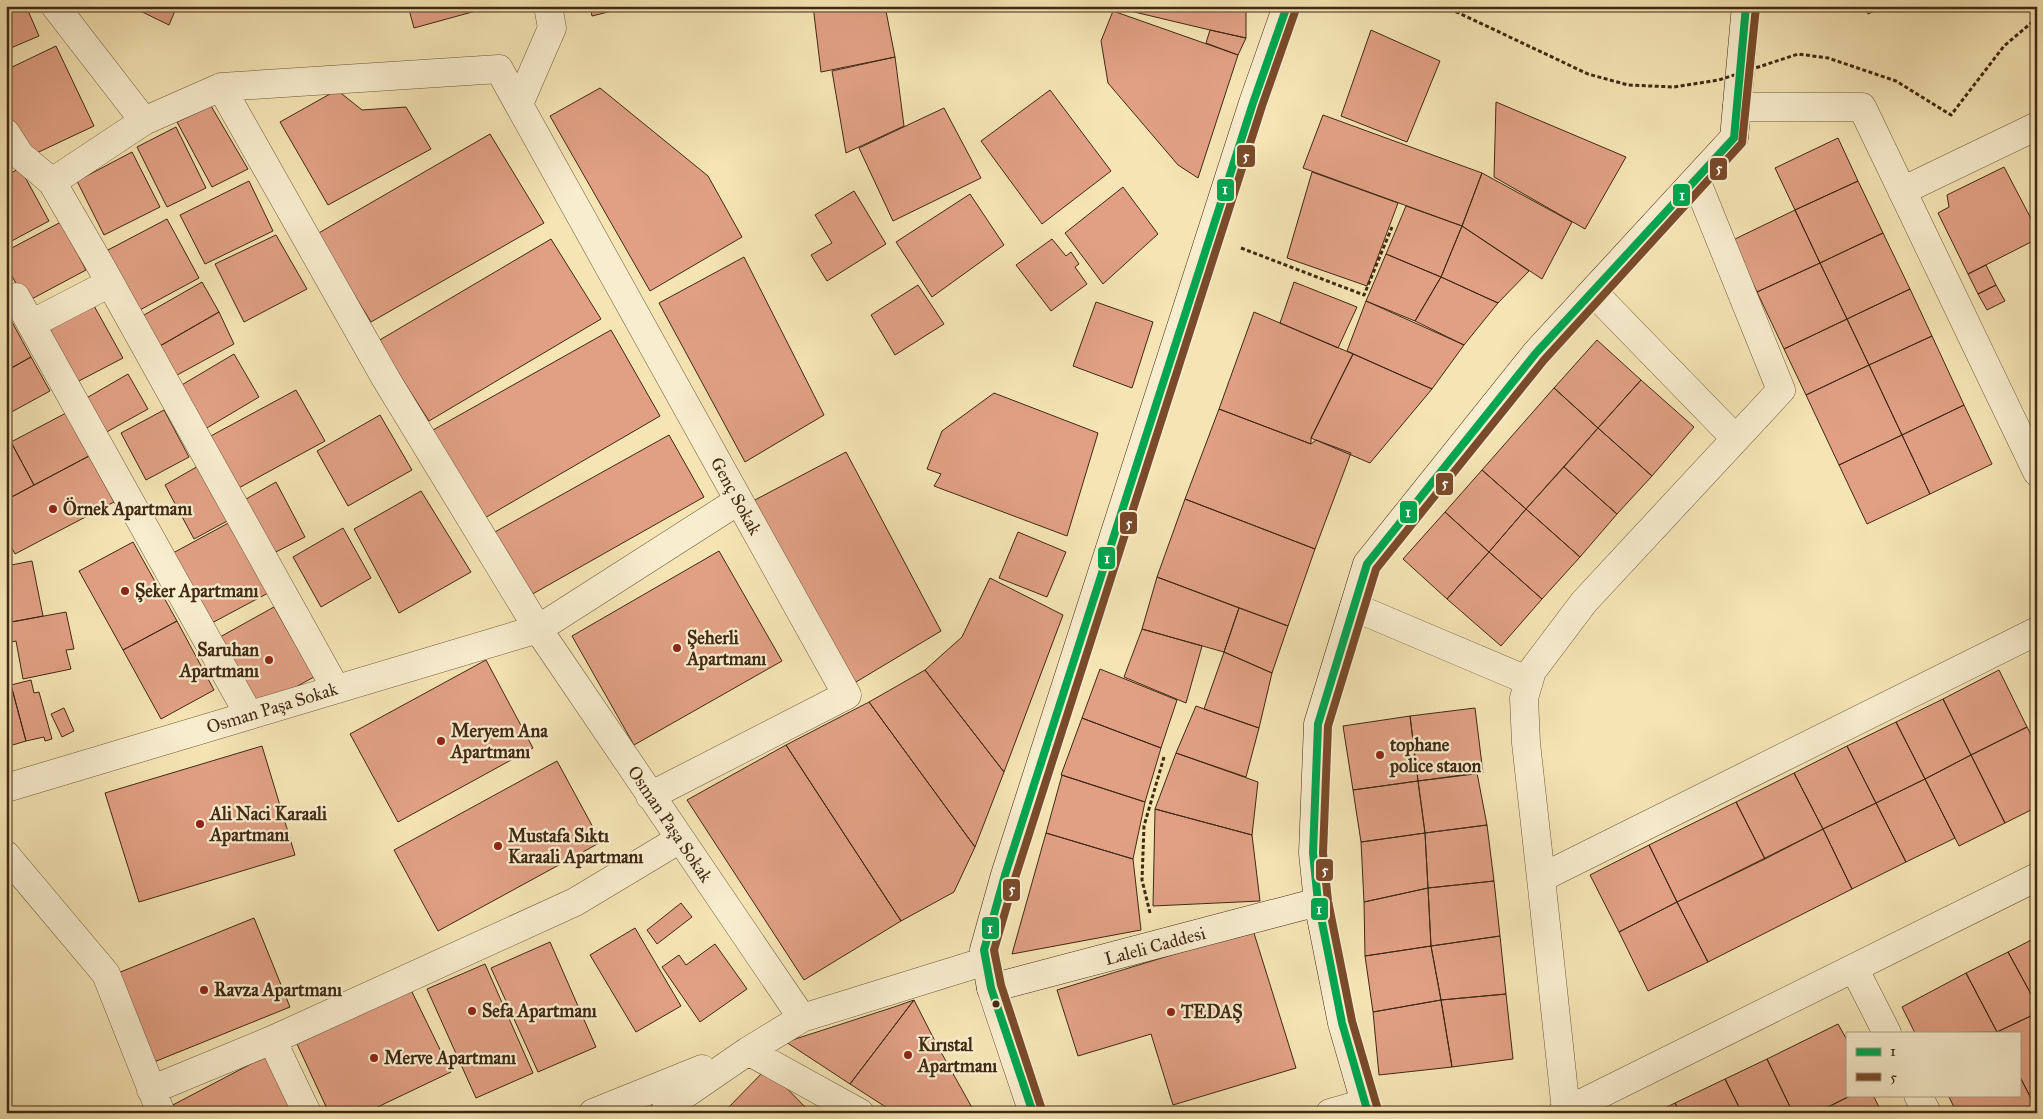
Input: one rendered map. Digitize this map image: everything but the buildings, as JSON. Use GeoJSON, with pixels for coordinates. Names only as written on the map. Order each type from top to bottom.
{"type":"FeatureCollection","features":[{"type":"Feature","properties":{"kind":"street"},"geometry":{"type":"LineString","coordinates":[[55,6],[144,121]]}},
{"type":"Feature","properties":{"kind":"street"},"geometry":{"type":"LineString","coordinates":[[519,104],[552,28],[548,6]]}},
{"type":"Feature","properties":{"kind":"street"},"geometry":{"type":"LineString","coordinates":[[1033,1113],[991,988],[984,950],[1004,874],[1253,103],[1287,6]]}},
{"type":"Feature","properties":{"kind":"street"},"geometry":{"type":"LineString","coordinates":[[1330,1113],[1366,1108],[1342,1023],[1318,902],[1313,853],[1318,724],[1367,564],[1536,353],[1734,138],[1746,6]]}},
{"type":"Feature","properties":{"kind":"street","name":"Genç Sokak"},"geometry":{"type":"LineString","coordinates":[[221,87],[500,68],[847,696],[650,796]]}},
{"type":"Feature","properties":{"kind":"street"},"geometry":{"type":"LineString","coordinates":[[52,182],[144,121],[221,87],[386,379],[538,629]]}},
{"type":"Feature","properties":{"kind":"street"},"geometry":{"type":"LineString","coordinates":[[1737,107],[1862,107],[2037,472]]}},
{"type":"Feature","properties":{"kind":"street"},"geometry":{"type":"LineString","coordinates":[[1902,191],[2037,126]]}},
{"type":"Feature","properties":{"kind":"street"},"geometry":{"type":"LineString","coordinates":[[6,133],[20,155],[52,182],[336,689]]}},
{"type":"Feature","properties":{"kind":"street"},"geometry":{"type":"LineString","coordinates":[[1696,180],[1781,390],[1584,602],[1532,671],[1524,698],[1526,742],[1564,1112],[2037,877]]}},
{"type":"Feature","properties":{"kind":"street"},"geometry":{"type":"LineString","coordinates":[[31,324],[110,283]]}},
{"type":"Feature","properties":{"kind":"street"},"geometry":{"type":"LineString","coordinates":[[1593,292],[1735,438]]}},
{"type":"Feature","properties":{"kind":"street"},"geometry":{"type":"LineString","coordinates":[[6,302],[16,297],[249,715]]}},
{"type":"Feature","properties":{"kind":"street","name":"Osman Paşa Sokak"},"geometry":{"type":"LineString","coordinates":[[6,788],[538,629],[738,500]]}},
{"type":"Feature","properties":{"kind":"street"},"geometry":{"type":"LineString","coordinates":[[1354,607],[1529,681]]}},
{"type":"Feature","properties":{"kind":"street","name":"Osman Paşa Sokak"},"geometry":{"type":"LineString","coordinates":[[538,629],[802,1018]]}},
{"type":"Feature","properties":{"kind":"street"},"geometry":{"type":"LineString","coordinates":[[1541,878],[2037,631]]}},
{"type":"Feature","properties":{"kind":"street"},"geometry":{"type":"LineString","coordinates":[[6,855],[106,974],[156,1101],[272,1040],[575,902],[680,839]]}},
{"type":"Feature","properties":{"kind":"street","name":"Laleli Caddesi"},"geometry":{"type":"LineString","coordinates":[[991,988],[1318,902]]}},
{"type":"Feature","properties":{"kind":"street"},"geometry":{"type":"LineString","coordinates":[[669,1110],[748,1051],[802,1018],[986,961]]}},
{"type":"Feature","properties":{"kind":"street"},"geometry":{"type":"LineString","coordinates":[[1854,968],[1886,1032]]}},
{"type":"Feature","properties":{"kind":"street"},"geometry":{"type":"LineString","coordinates":[[272,1040],[306,1113]]}},
{"type":"Feature","properties":{"kind":"street"},"geometry":{"type":"LineString","coordinates":[[593,1113],[748,1051]]}},
{"type":"Feature","properties":{"kind":"street"},"geometry":{"type":"LineString","coordinates":[[748,1051],[860,1113]]}},
{"type":"Feature","properties":{"kind":"street"},"geometry":{"type":"LineString","coordinates":[[1918,1096],[1927,1113]]}},
{"type":"Feature","properties":{"kind":"path"},"geometry":{"type":"LineString","coordinates":[[1444,6],[1588,74],[1628,85],[1674,87],[1719,80],[1798,54],[1828,58],[1896,82],[1951,115],[2004,46],[2037,18]]}},
{"type":"Feature","properties":{"kind":"path"},"geometry":{"type":"LineString","coordinates":[[1210,236],[1364,295],[1392,227]]}},
{"type":"Feature","properties":{"kind":"path"},"geometry":{"type":"LineString","coordinates":[[1158,945],[1142,880],[1144,826],[1164,757]]}},
{"type":"Feature","properties":{"kind":"transit line","name":"1"},"geometry":{"type":"LineString","coordinates":[[1033,1113],[991,988],[984,950],[1005,875],[1253,103],[1287,6]]}},
{"type":"Feature","properties":{"kind":"transit line","name":"1"},"geometry":{"type":"LineString","coordinates":[[1368,1113],[1342,1023],[1318,902],[1313,853],[1318,724],[1367,564],[1536,353],[1734,138],[1746,6]]}},
{"type":"Feature","properties":{"kind":"transit line","name":"5"},"geometry":{"type":"LineString","coordinates":[[1378,1110],[1352,1021],[1328,901],[1323,853],[1328,726],[1376,569],[1544,360],[1742,143],[1756,7]]}},
{"type":"Feature","properties":{"kind":"transit line","name":"5"},"geometry":{"type":"LineString","coordinates":[[1042,1110],[1001,985],[994,950],[1015,878],[1262,106],[1296,9]]}},
{"type":"Feature","properties":{"kind":"place","name":"Örnek Apartmanı"},"geometry":{"type":"Point","coordinates":[53,509]}},
{"type":"Feature","properties":{"kind":"place","name":"Şeker Apartmanı"},"geometry":{"type":"Point","coordinates":[125,591]}},
{"type":"Feature","properties":{"kind":"place","name":"Şeherli Apartmanı"},"geometry":{"type":"Point","coordinates":[677,648]}},
{"type":"Feature","properties":{"kind":"place","name":"Saruhan Apartmanı"},"geometry":{"type":"Point","coordinates":[269,660]}},
{"type":"Feature","properties":{"kind":"place","name":"Meryem Ana Apartmanı"},"geometry":{"type":"Point","coordinates":[441,741]}},
{"type":"Feature","properties":{"kind":"place","name":"tophane police staıon"},"geometry":{"type":"Point","coordinates":[1380,755]}},
{"type":"Feature","properties":{"kind":"place","name":"Ali Naci Karaali Apartmanı"},"geometry":{"type":"Point","coordinates":[200,824]}},
{"type":"Feature","properties":{"kind":"place","name":"Mustafa Sıktı Karaali Apartmanı"},"geometry":{"type":"Point","coordinates":[498,846]}},
{"type":"Feature","properties":{"kind":"place","name":"Ravza Apartmanı"},"geometry":{"type":"Point","coordinates":[204,990]}},
{"type":"Feature","properties":{"kind":"place","name":"Sefa Apartmanı"},"geometry":{"type":"Point","coordinates":[472,1011]}},
{"type":"Feature","properties":{"kind":"place","name":"TEDAŞ"},"geometry":{"type":"Point","coordinates":[1171,1012]}},
{"type":"Feature","properties":{"kind":"place","name":"Kırıstal Apartmanı"},"geometry":{"type":"Point","coordinates":[908,1055]}},
{"type":"Feature","properties":{"kind":"place","name":"Merve Apartmanı"},"geometry":{"type":"Point","coordinates":[374,1058]}}]}
